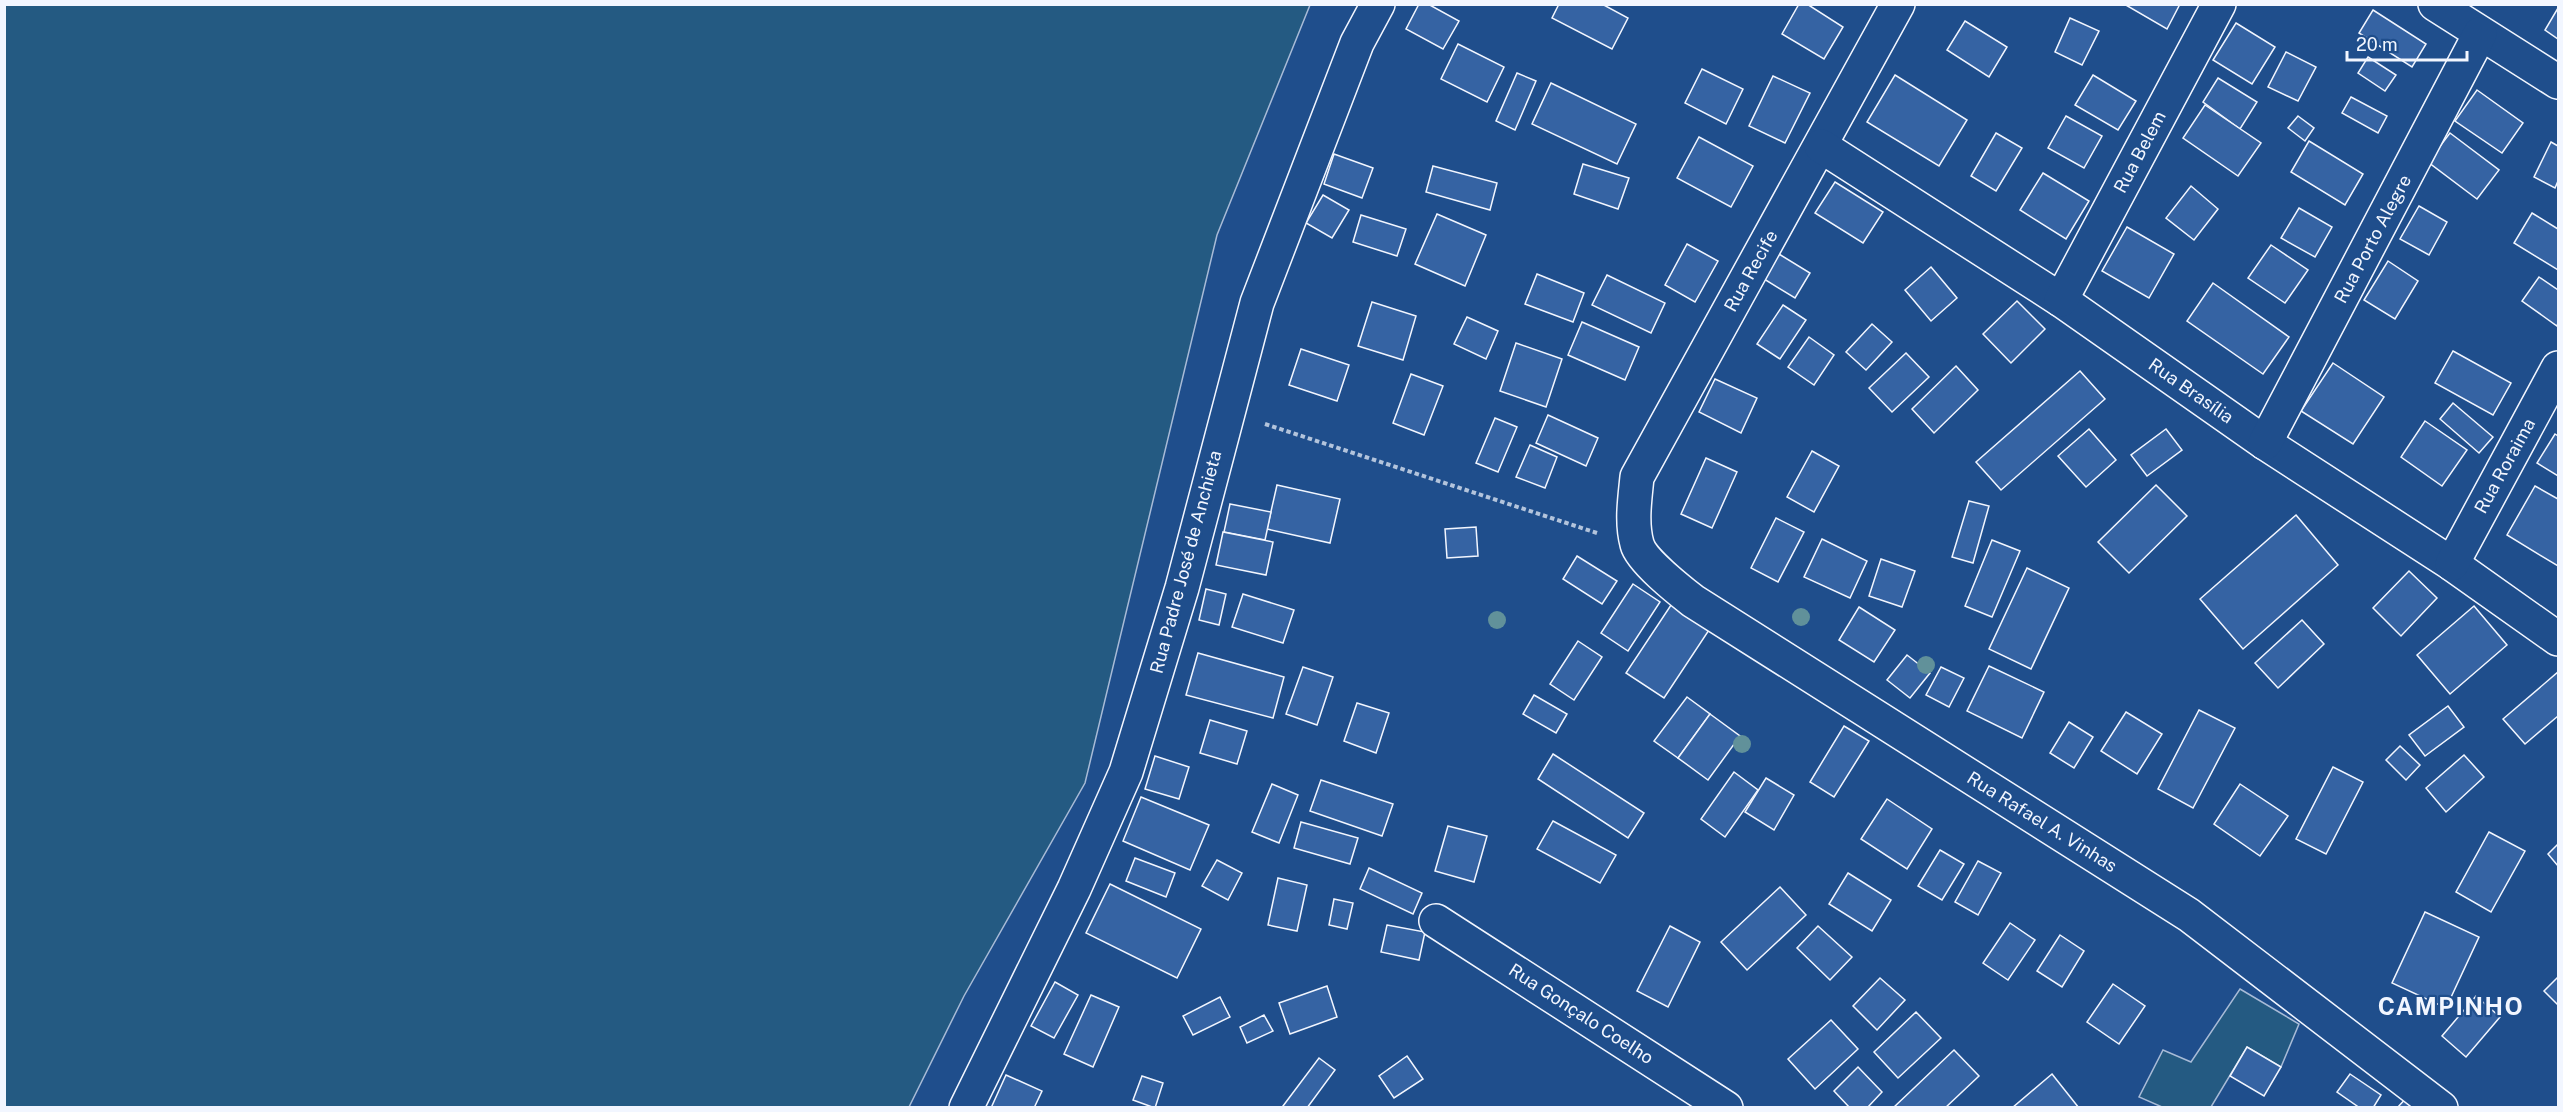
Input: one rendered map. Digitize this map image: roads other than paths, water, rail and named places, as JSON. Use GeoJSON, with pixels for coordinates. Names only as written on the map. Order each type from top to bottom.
{"type":"FeatureCollection","features":[{"type":"Feature","properties":{"kind":"street","name":"Rua Padre José de Anchieta"},"geometry":{"type":"LineString","coordinates":[[966,1107],[1074,889],[1126,772],[1182,588],[1257,303],[1357,43],[1378,4]]}},
{"type":"Feature","properties":{"kind":"street","name":"Rua Recife"},"geometry":{"type":"LineString","coordinates":[[1637,546],[1634,507],[1637,477],[1898,4]]}},
{"type":"Feature","properties":{"kind":"street","name":"Rua Belem"},"geometry":{"type":"LineString","coordinates":[[2061,300],[2219,4]]}},
{"type":"Feature","properties":{"kind":"street"},"geometry":{"type":"LineString","coordinates":[[2434,4],[2559,82]]}},
{"type":"Feature","properties":{"kind":"street","name":"Rua Porto Alegre"},"geometry":{"type":"LineString","coordinates":[[2265,443],[2480,34]]}},
{"type":"Feature","properties":{"kind":"street","name":"Rua Brasília"},"geometry":{"type":"LineString","coordinates":[[1821,146],[2061,300],[2265,443],[2452,564],[2559,639]]}},
{"type":"Feature","properties":{"kind":"street","name":"Rua Roraima"},"geometry":{"type":"LineString","coordinates":[[2452,564],[2559,369]]}},
{"type":"Feature","properties":{"kind":"street","name":"Rua Rafael A. Vinhas"},"geometry":{"type":"LineString","coordinates":[[1637,546],[1662,575],[1693,601],[2189,915],[2441,1107]]}},
{"type":"Feature","properties":{"kind":"street","name":"Rua Gonçalo Coelho"},"geometry":{"type":"LineString","coordinates":[[1436,921],[1726,1107]]}},
{"type":"Feature","properties":{"kind":"district","name":"CAMPINHO"},"geometry":{"type":"Point","coordinates":[2451,1007]}}]}
